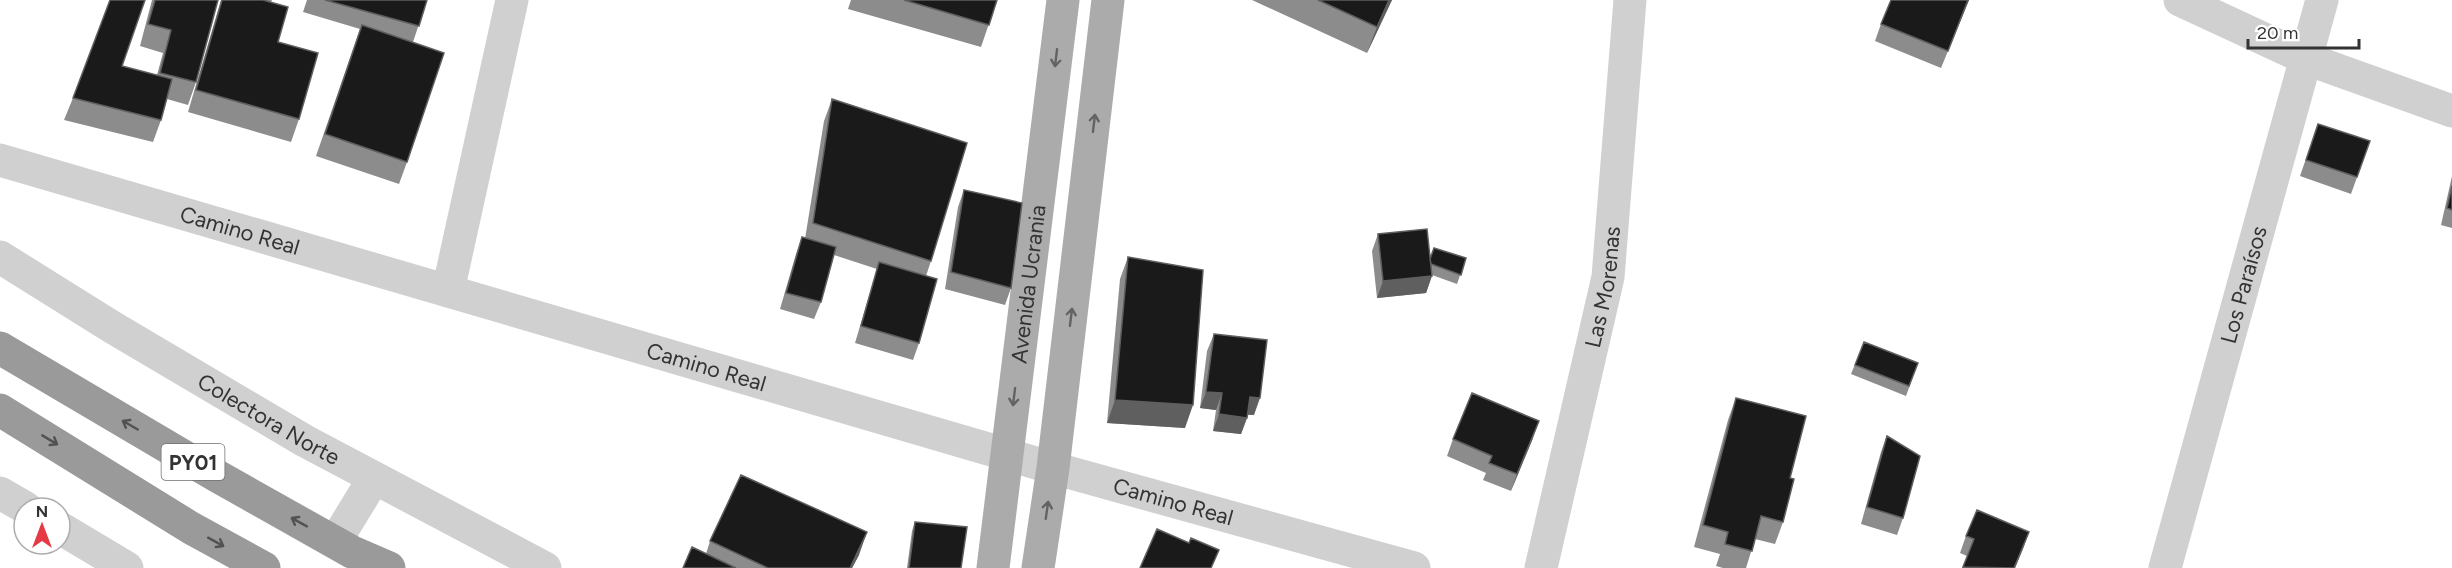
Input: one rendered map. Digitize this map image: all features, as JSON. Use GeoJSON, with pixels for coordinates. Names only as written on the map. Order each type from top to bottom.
{"type":"FeatureCollection","features":[{"type":"Feature","properties":{"kind":"highway","name":"PY01"},"geometry":{"type":"LineString","coordinates":[[0,348],[335,542],[389,568]]}},
{"type":"Feature","properties":{"kind":"highway","name":"PY01"},"geometry":{"type":"LineString","coordinates":[[0,410],[191,528],[264,568]]}},
{"type":"Feature","properties":{"kind":"main road","name":"Avenida Ucrania"},"geometry":{"type":"LineString","coordinates":[[993,568],[1063,0]]}},
{"type":"Feature","properties":{"kind":"main road","name":"Avenida Ucrania"},"geometry":{"type":"LineString","coordinates":[[1038,568],[1053,468],[1108,0]]}},
{"type":"Feature","properties":{"kind":"street"},"geometry":{"type":"LineString","coordinates":[[448,291],[512,0]]}},
{"type":"Feature","properties":{"kind":"street","name":"Las Morenas"},"geometry":{"type":"LineString","coordinates":[[1540,568],[1608,277],[1630,0]]}},
{"type":"Feature","properties":{"kind":"street"},"geometry":{"type":"LineString","coordinates":[[2180,0],[2307,60],[2452,111]]}},
{"type":"Feature","properties":{"kind":"street","name":"Los Paraísos"},"geometry":{"type":"LineString","coordinates":[[2165,568],[2322,0]]}},
{"type":"Feature","properties":{"kind":"street","name":"Camino Real"},"geometry":{"type":"LineString","coordinates":[[0,160],[1053,468],[1414,568]]}},
{"type":"Feature","properties":{"kind":"street","name":"Colectora Norte"},"geometry":{"type":"LineString","coordinates":[[0,257],[112,327],[295,435],[545,568]]}},
{"type":"Feature","properties":{"kind":"street"},"geometry":{"type":"LineString","coordinates":[[335,542],[374,478]]}},
{"type":"Feature","properties":{"kind":"street"},"geometry":{"type":"LineString","coordinates":[[72,535],[127,568]]}},
{"type":"Feature","properties":{"kind":"building"},"geometry":{"type":"Polygon","coordinates":[[[110,0],[145,0],[122,66],[172,79],[161,120],[73,98],[110,0]]]}},
{"type":"Feature","properties":{"kind":"building"},"geometry":{"type":"Polygon","coordinates":[[[155,0],[218,0],[196,82],[160,73],[171,30],[148,24],[155,0]]]}},
{"type":"Feature","properties":{"kind":"building"},"geometry":{"type":"Polygon","coordinates":[[[222,0],[263,0],[288,7],[278,42],[318,53],[299,119],[196,90],[222,0]]]}},
{"type":"Feature","properties":{"kind":"building"},"geometry":{"type":"Polygon","coordinates":[[[325,0],[427,0],[419,26],[325,0]]]}},
{"type":"Feature","properties":{"kind":"building"},"geometry":{"type":"Polygon","coordinates":[[[904,0],[997,0],[989,25],[904,0]]]}},
{"type":"Feature","properties":{"kind":"building"},"geometry":{"type":"Polygon","coordinates":[[[1318,0],[1389,0],[1377,27],[1318,0]]]}},
{"type":"Feature","properties":{"kind":"building"},"geometry":{"type":"Polygon","coordinates":[[[1891,0],[1968,0],[1948,51],[1881,24],[1891,0]]]}},
{"type":"Feature","properties":{"kind":"building"},"geometry":{"type":"Polygon","coordinates":[[[362,25],[444,53],[407,162],[325,134],[362,25]]]}},
{"type":"Feature","properties":{"kind":"building"},"geometry":{"type":"Polygon","coordinates":[[[832,99],[967,143],[931,261],[813,223],[832,99]]]}},
{"type":"Feature","properties":{"kind":"building"},"geometry":{"type":"Polygon","coordinates":[[[2318,124],[2370,141],[2357,177],[2306,160],[2318,124]]]}},
{"type":"Feature","properties":{"kind":"building"},"geometry":{"type":"Polygon","coordinates":[[[2452,186],[2452,210],[2447,208],[2452,186]]]}},
{"type":"Feature","properties":{"kind":"building"},"geometry":{"type":"Polygon","coordinates":[[[964,190],[1022,203],[1011,288],[951,272],[964,190]]]}},
{"type":"Feature","properties":{"kind":"building"},"geometry":{"type":"Polygon","coordinates":[[[1427,229],[1432,276],[1383,281],[1378,234],[1427,229]]]}},
{"type":"Feature","properties":{"kind":"building"},"geometry":{"type":"Polygon","coordinates":[[[802,237],[836,247],[821,302],[786,293],[802,237]]]}},
{"type":"Feature","properties":{"kind":"building"},"geometry":{"type":"Polygon","coordinates":[[[1434,248],[1466,258],[1461,275],[1431,264],[1430,259],[1434,248]]]}},
{"type":"Feature","properties":{"kind":"building"},"geometry":{"type":"Polygon","coordinates":[[[1128,257],[1203,270],[1193,405],[1115,400],[1128,257]]]}},
{"type":"Feature","properties":{"kind":"building"},"geometry":{"type":"Polygon","coordinates":[[[879,262],[937,279],[919,343],[861,326],[879,262]]]}},
{"type":"Feature","properties":{"kind":"building"},"geometry":{"type":"Polygon","coordinates":[[[1214,334],[1267,340],[1260,398],[1250,397],[1247,418],[1219,414],[1222,393],[1206,392],[1214,334]]]}},
{"type":"Feature","properties":{"kind":"building"},"geometry":{"type":"Polygon","coordinates":[[[1864,342],[1918,363],[1909,386],[1855,365],[1864,342]]]}},
{"type":"Feature","properties":{"kind":"building"},"geometry":{"type":"Polygon","coordinates":[[[1472,393],[1539,421],[1517,474],[1489,463],[1492,456],[1453,439],[1472,393]]]}},
{"type":"Feature","properties":{"kind":"building"},"geometry":{"type":"Polygon","coordinates":[[[1736,398],[1806,416],[1790,478],[1794,479],[1783,522],[1761,516],[1752,551],[1725,544],[1728,532],[1703,525],[1736,398]]]}},
{"type":"Feature","properties":{"kind":"building"},"geometry":{"type":"Polygon","coordinates":[[[1887,436],[1920,456],[1903,518],[1867,507],[1887,436]]]}},
{"type":"Feature","properties":{"kind":"building"},"geometry":{"type":"Polygon","coordinates":[[[741,475],[867,532],[850,568],[768,568],[710,541],[741,475]]]}},
{"type":"Feature","properties":{"kind":"building"},"geometry":{"type":"Polygon","coordinates":[[[1977,510],[2029,532],[2014,568],[1963,567],[1974,539],[1966,536],[1977,510]]]}},
{"type":"Feature","properties":{"kind":"building"},"geometry":{"type":"Polygon","coordinates":[[[915,522],[967,527],[961,568],[909,568],[915,522]]]}},
{"type":"Feature","properties":{"kind":"building"},"geometry":{"type":"Polygon","coordinates":[[[1157,529],[1189,543],[1191,538],[1219,550],[1211,568],[1140,568],[1157,529]]]}},
{"type":"Feature","properties":{"kind":"building"},"geometry":{"type":"Polygon","coordinates":[[[692,547],[736,568],[683,568],[692,547]]]}}]}
